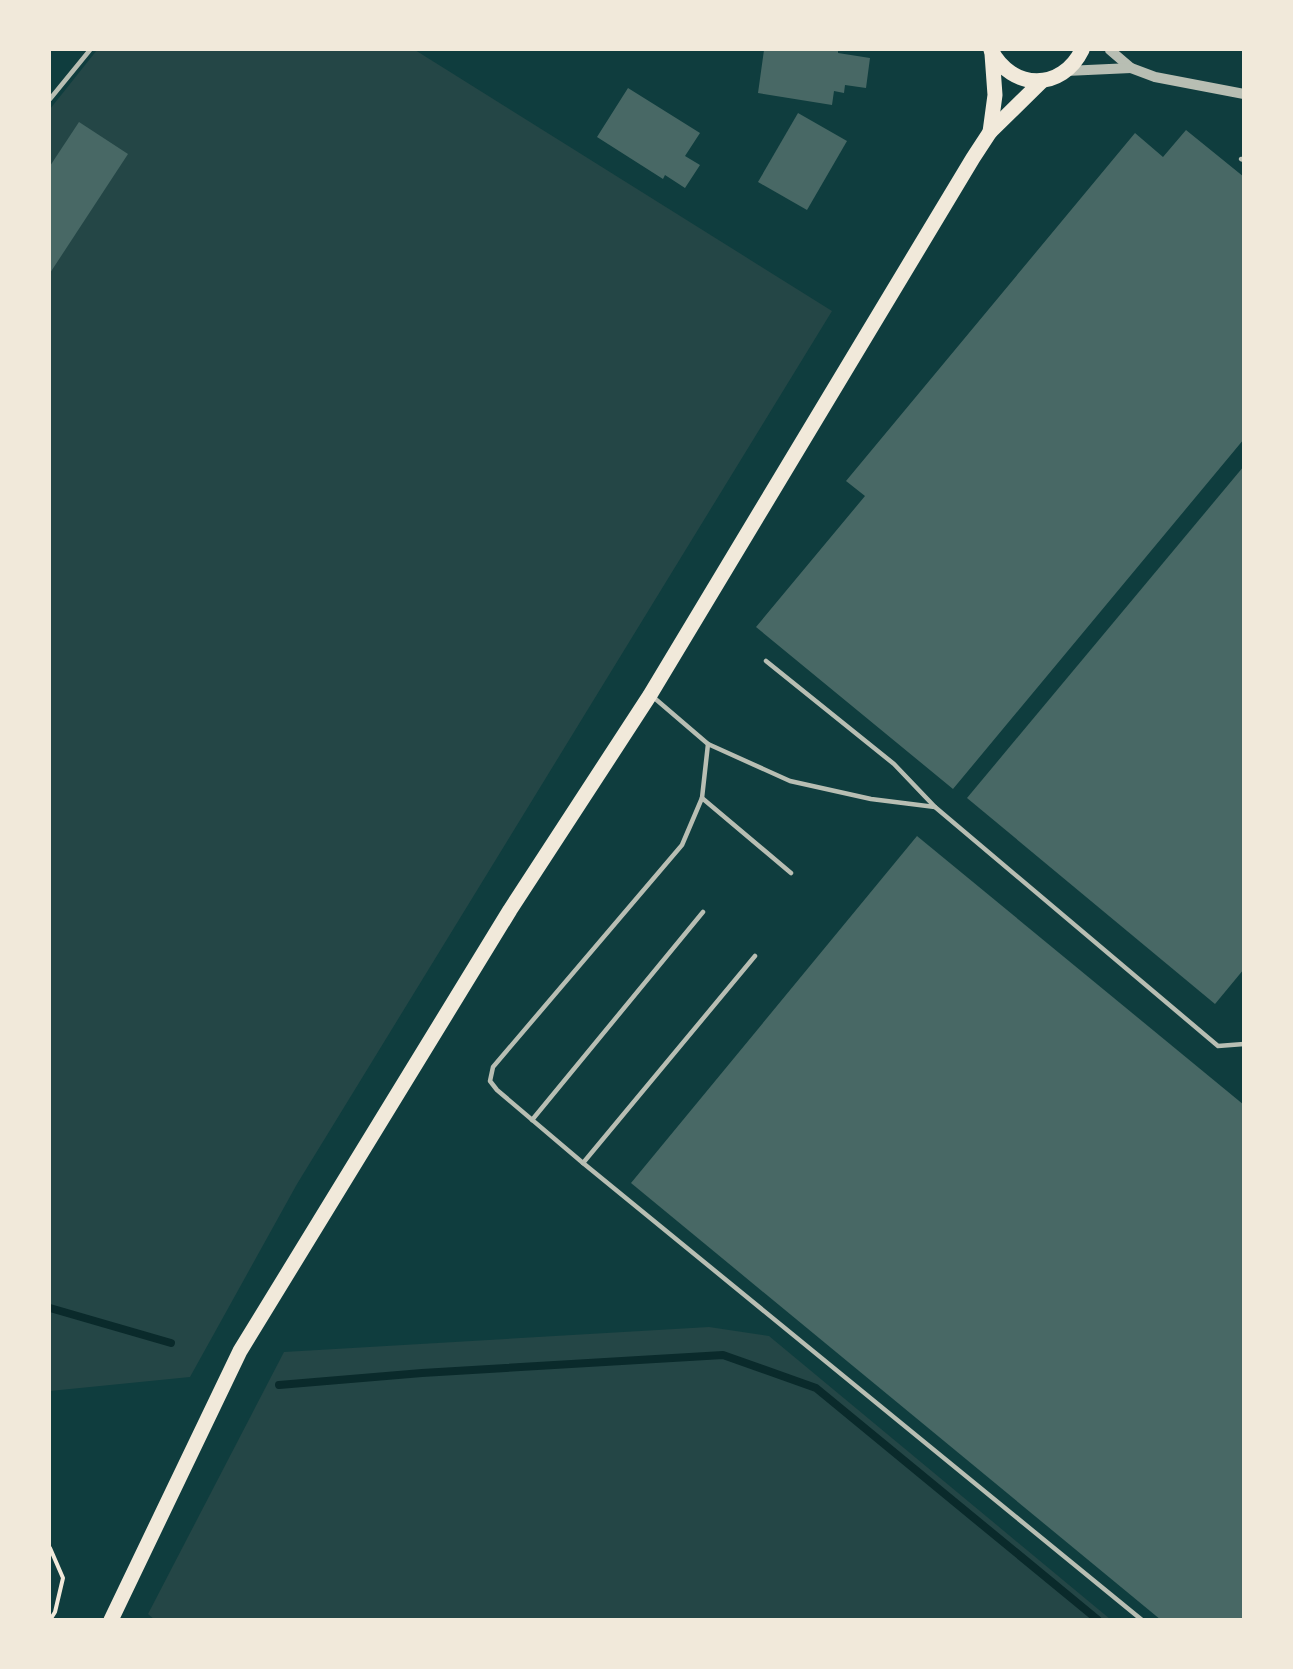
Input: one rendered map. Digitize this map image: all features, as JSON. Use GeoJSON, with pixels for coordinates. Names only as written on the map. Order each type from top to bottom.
{"type":"FeatureCollection","features":[{"type":"Feature","properties":{"kind":"main road"},"geometry":{"type":"LineString","coordinates":[[992,50],[1000,64],[1012,74],[1027,80],[1042,81],[1066,71],[1077,60],[1082,50]]}},
{"type":"Feature","properties":{"kind":"main road"},"geometry":{"type":"LineString","coordinates":[[990,132],[995,94],[992,50]]}},
{"type":"Feature","properties":{"kind":"main road"},"geometry":{"type":"LineString","coordinates":[[111,1620],[240,1351],[510,910],[650,695],[899,279],[990,132],[1042,81]]}},
{"type":"Feature","properties":{"kind":"street"},"geometry":{"type":"LineString","coordinates":[[1110,50],[1131,68],[1155,77],[1244,94]]}},
{"type":"Feature","properties":{"kind":"street"},"geometry":{"type":"LineString","coordinates":[[1066,71],[1131,68]]}},
{"type":"Feature","properties":{"kind":"lane"},"geometry":{"type":"LineString","coordinates":[[50,99],[90,50]]}},
{"type":"Feature","properties":{"kind":"lane"},"geometry":{"type":"LineString","coordinates":[[766,661],[894,764],[935,807],[1218,1046],[1244,1044]]}},
{"type":"Feature","properties":{"kind":"lane"},"geometry":{"type":"LineString","coordinates":[[650,695],[708,744],[790,781],[871,799],[935,807]]}},
{"type":"Feature","properties":{"kind":"lane"},"geometry":{"type":"LineString","coordinates":[[708,744],[702,798],[682,845],[493,1067],[490,1081],[497,1090],[532,1120],[1142,1620]]}},
{"type":"Feature","properties":{"kind":"lane"},"geometry":{"type":"LineString","coordinates":[[702,798],[791,873]]}},
{"type":"Feature","properties":{"kind":"lane"},"geometry":{"type":"LineString","coordinates":[[532,1120],[703,912]]}},
{"type":"Feature","properties":{"kind":"lane"},"geometry":{"type":"LineString","coordinates":[[583,1162],[755,956]]}},
{"type":"Feature","properties":{"kind":"path"},"geometry":{"type":"LineString","coordinates":[[50,1548],[63,1578],[56,1612],[50,1620]]}},
{"type":"Feature","properties":{"kind":"shaded area"},"geometry":{"type":"Polygon","coordinates":[[[97,50],[415,50],[832,311],[297,1184],[190,1377],[50,1391],[50,109],[97,50]]]}},
{"type":"Feature","properties":{"kind":"shaded area"},"geometry":{"type":"Polygon","coordinates":[[[709,1327],[769,1336],[1110,1619],[155,1620],[148,1614],[284,1352],[709,1327]]]}},
{"type":"Feature","properties":{"kind":"building"},"geometry":{"type":"Polygon","coordinates":[[[764,50],[838,50],[838,53],[870,58],[866,88],[845,85],[844,93],[834,91],[832,105],[758,93],[764,50]]]}},
{"type":"Feature","properties":{"kind":"building"},"geometry":{"type":"Polygon","coordinates":[[[628,88],[700,133],[685,156],[700,165],[685,188],[665,175],[663,179],[597,137],[628,88]]]}},
{"type":"Feature","properties":{"kind":"building"},"geometry":{"type":"Polygon","coordinates":[[[798,113],[847,141],[807,210],[758,182],[798,113]]]}},
{"type":"Feature","properties":{"kind":"building"},"geometry":{"type":"Polygon","coordinates":[[[79,122],[128,154],[50,273],[50,166],[79,122]]]}},
{"type":"Feature","properties":{"kind":"building"},"geometry":{"type":"Polygon","coordinates":[[[1186,130],[1244,177],[1244,439],[953,789],[756,627],[865,496],[846,481],[1135,133],[1163,157],[1186,130]]]}},
{"type":"Feature","properties":{"kind":"building"},"geometry":{"type":"Polygon","coordinates":[[[1244,466],[1244,969],[1215,1004],[967,798],[1244,466]]]}},
{"type":"Feature","properties":{"kind":"building"},"geometry":{"type":"Polygon","coordinates":[[[917,836],[1244,1105],[1244,1620],[1161,1620],[631,1183],[917,836]]]}},
{"type":"Feature","properties":{"kind":"waterway"},"geometry":{"type":"LineString","coordinates":[[50,1308],[171,1343]]}},
{"type":"Feature","properties":{"kind":"waterway"},"geometry":{"type":"LineString","coordinates":[[279,1385],[422,1373],[723,1355],[816,1388],[1098,1620]]}}]}
